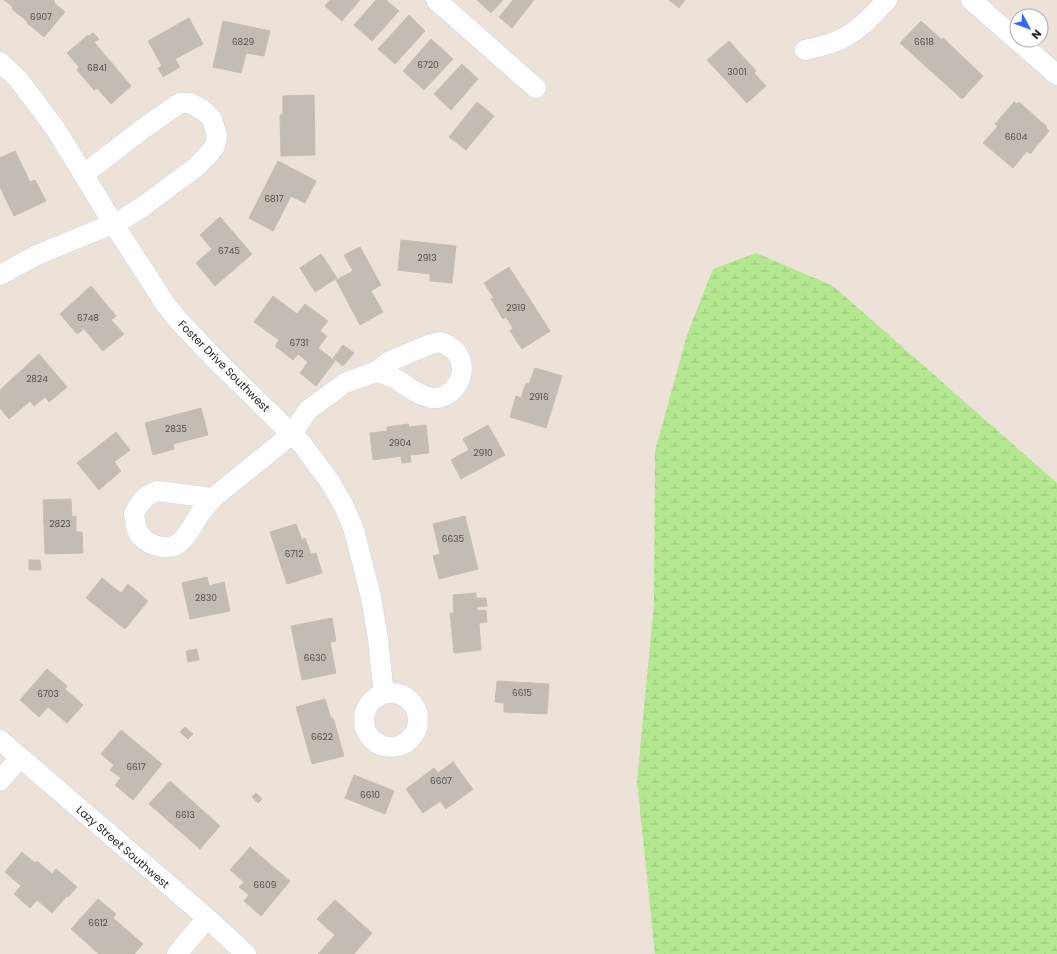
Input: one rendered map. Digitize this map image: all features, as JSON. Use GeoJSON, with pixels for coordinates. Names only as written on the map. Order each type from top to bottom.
{"type":"FeatureCollection","features":[{"type":"Feature","properties":{"kind":"street"},"geometry":{"type":"LineString","coordinates":[[436,0],[536,88]]}},
{"type":"Feature","properties":{"kind":"street"},"geometry":{"type":"LineString","coordinates":[[805,50],[827,45],[851,34],[873,15],[887,0]]}},
{"type":"Feature","properties":{"kind":"street"},"geometry":{"type":"LineString","coordinates":[[972,0],[1057,75]]}},
{"type":"Feature","properties":{"kind":"street","name":"Foster Drive Southwest"},"geometry":{"type":"LineString","coordinates":[[0,62],[18,80],[54,128],[166,305],[178,320],[219,363],[302,444],[330,482],[344,506],[354,530],[371,597],[378,639],[384,694]]}},
{"type":"Feature","properties":{"kind":"street"},"geometry":{"type":"LineString","coordinates":[[0,275],[37,255],[122,220],[145,205],[195,168],[208,155],[215,146],[217,136],[212,119],[204,111],[190,103],[180,103],[144,128],[84,174]]}},
{"type":"Feature","properties":{"kind":"street"},"geometry":{"type":"LineString","coordinates":[[213,498],[292,434],[308,410],[345,383],[375,372]]}},
{"type":"Feature","properties":{"kind":"street","name":"Lazy Street Southwest"},"geometry":{"type":"LineString","coordinates":[[0,740],[207,918],[246,954]]}},
{"type":"Feature","properties":{"kind":"street"},"geometry":{"type":"LineString","coordinates":[[0,781],[20,758]]}},
{"type":"Feature","properties":{"kind":"street"},"geometry":{"type":"LineString","coordinates":[[177,954],[207,918]]}},
{"type":"Feature","properties":{"kind":"green space"},"geometry":{"type":"Polygon","coordinates":[[[756,253],[833,286],[1057,483],[1057,954],[655,954],[637,781],[654,604],[655,451],[687,335],[713,269],[756,253]]]}},
{"type":"Feature","properties":{"kind":"building"},"geometry":{"type":"Polygon","coordinates":[[[4,0],[53,0],[55,2],[54,3],[65,12],[44,37],[27,23],[28,22],[12,9],[13,7],[4,0]]]}},
{"type":"Feature","properties":{"kind":"building"},"geometry":{"type":"Polygon","coordinates":[[[330,0],[360,0],[342,21],[325,6],[330,0]]]}},
{"type":"Feature","properties":{"kind":"building"},"geometry":{"type":"Polygon","coordinates":[[[376,0],[386,0],[399,11],[372,41],[354,25],[376,0]]]}},
{"type":"Feature","properties":{"kind":"building"},"geometry":{"type":"Polygon","coordinates":[[[477,0],[503,0],[491,13],[477,0]]]}},
{"type":"Feature","properties":{"kind":"building"},"geometry":{"type":"Polygon","coordinates":[[[513,0],[534,0],[512,28],[499,17],[513,0]]]}},
{"type":"Feature","properties":{"kind":"building"},"geometry":{"type":"Polygon","coordinates":[[[669,0],[685,0],[679,8],[669,0]]]}},
{"type":"Feature","properties":{"kind":"building"},"geometry":{"type":"Polygon","coordinates":[[[409,15],[425,31],[395,64],[378,49],[409,15]]]}},
{"type":"Feature","properties":{"kind":"building"},"geometry":{"type":"Polygon","coordinates":[[[189,18],[203,44],[175,59],[180,67],[163,77],[158,68],[162,66],[148,41],[189,18]]]}},
{"type":"Feature","properties":{"kind":"building"},"geometry":{"type":"Polygon","coordinates":[[[223,21],[270,31],[264,56],[246,53],[241,73],[213,67],[223,21]]]}},
{"type":"Feature","properties":{"kind":"building"},"geometry":{"type":"Polygon","coordinates":[[[921,21],[942,40],[943,38],[983,76],[962,99],[900,43],[921,21]]]}},
{"type":"Feature","properties":{"kind":"building"},"geometry":{"type":"Polygon","coordinates":[[[93,33],[99,39],[94,42],[131,86],[111,104],[97,88],[94,90],[77,70],[79,67],[67,53],[88,35],[89,36],[93,33]]]}},
{"type":"Feature","properties":{"kind":"building"},"geometry":{"type":"Polygon","coordinates":[[[431,39],[453,59],[424,90],[403,71],[431,39]]]}},
{"type":"Feature","properties":{"kind":"building"},"geometry":{"type":"Polygon","coordinates":[[[729,41],[756,71],[754,73],[766,86],[747,103],[707,60],[729,41]]]}},
{"type":"Feature","properties":{"kind":"building"},"geometry":{"type":"Polygon","coordinates":[[[462,64],[478,79],[451,110],[434,94],[462,64]]]}},
{"type":"Feature","properties":{"kind":"building"},"geometry":{"type":"Polygon","coordinates":[[[314,95],[315,155],[281,156],[280,115],[283,115],[283,96],[314,95]]]}},
{"type":"Feature","properties":{"kind":"building"},"geometry":{"type":"Polygon","coordinates":[[[477,102],[494,116],[466,150],[449,137],[477,102]]]}},
{"type":"Feature","properties":{"kind":"building"},"geometry":{"type":"Polygon","coordinates":[[[1014,102],[1017,104],[1019,102],[1047,127],[1046,128],[1049,131],[1030,154],[1027,151],[1013,168],[983,143],[998,126],[995,124],[1014,102]]]}},
{"type":"Feature","properties":{"kind":"building"},"geometry":{"type":"Polygon","coordinates":[[[15,151],[30,182],[35,180],[46,201],[14,216],[0,187],[0,158],[15,151]]]}},
{"type":"Feature","properties":{"kind":"building"},"geometry":{"type":"Polygon","coordinates":[[[278,161],[316,181],[305,203],[291,196],[273,231],[249,218],[278,161]]]}},
{"type":"Feature","properties":{"kind":"building"},"geometry":{"type":"Polygon","coordinates":[[[220,217],[252,254],[215,286],[196,263],[212,249],[200,235],[220,217]]]}},
{"type":"Feature","properties":{"kind":"building"},"geometry":{"type":"Polygon","coordinates":[[[401,240],[456,246],[452,283],[430,281],[430,274],[398,270],[401,240]]]}},
{"type":"Feature","properties":{"kind":"building"},"geometry":{"type":"Polygon","coordinates":[[[360,247],[381,285],[371,291],[383,312],[360,325],[336,280],[353,271],[344,255],[360,247]]]}},
{"type":"Feature","properties":{"kind":"building"},"geometry":{"type":"Polygon","coordinates":[[[321,254],[337,278],[315,292],[300,268],[321,254]]]}},
{"type":"Feature","properties":{"kind":"building"},"geometry":{"type":"Polygon","coordinates":[[[509,267],[550,331],[522,349],[510,331],[513,328],[506,317],[503,319],[491,299],[494,298],[484,283],[509,267]]]}},
{"type":"Feature","properties":{"kind":"building"},"geometry":{"type":"Polygon","coordinates":[[[91,286],[116,316],[111,320],[124,334],[103,351],[84,329],[77,334],[60,314],[91,286]]]}},
{"type":"Feature","properties":{"kind":"building"},"geometry":{"type":"Polygon","coordinates":[[[273,296],[297,314],[305,304],[328,321],[320,331],[327,336],[318,348],[335,361],[316,386],[300,373],[308,362],[298,354],[293,360],[275,346],[279,340],[254,322],[273,296]]]}},
{"type":"Feature","properties":{"kind":"building"},"geometry":{"type":"Polygon","coordinates":[[[343,345],[354,353],[343,366],[333,358],[343,345]]]}},
{"type":"Feature","properties":{"kind":"building"},"geometry":{"type":"Polygon","coordinates":[[[39,354],[67,387],[49,402],[45,397],[34,406],[30,401],[9,419],[0,408],[0,390],[39,354]]]}},
{"type":"Feature","properties":{"kind":"building"},"geometry":{"type":"Polygon","coordinates":[[[535,368],[562,376],[546,428],[510,417],[516,396],[521,398],[526,383],[529,384],[535,368]]]}},
{"type":"Feature","properties":{"kind":"building"},"geometry":{"type":"Polygon","coordinates":[[[201,408],[208,435],[173,444],[174,449],[153,455],[145,423],[201,408]]]}},
{"type":"Feature","properties":{"kind":"building"},"geometry":{"type":"Polygon","coordinates":[[[408,424],[409,427],[426,425],[429,453],[410,455],[411,462],[402,463],[401,456],[373,460],[370,433],[387,431],[387,427],[408,424]]]}},
{"type":"Feature","properties":{"kind":"building"},"geometry":{"type":"Polygon","coordinates":[[[488,425],[505,455],[461,479],[451,460],[469,450],[463,439],[488,425]]]}},
{"type":"Feature","properties":{"kind":"building"},"geometry":{"type":"Polygon","coordinates":[[[116,432],[130,450],[114,462],[121,471],[99,490],[77,463],[116,432]]]}},
{"type":"Feature","properties":{"kind":"building"},"geometry":{"type":"Polygon","coordinates":[[[71,499],[72,517],[76,516],[76,532],[82,532],[83,553],[45,554],[43,500],[71,499]]]}},
{"type":"Feature","properties":{"kind":"building"},"geometry":{"type":"Polygon","coordinates":[[[465,516],[478,569],[439,579],[433,556],[440,554],[433,524],[465,516]]]}},
{"type":"Feature","properties":{"kind":"building"},"geometry":{"type":"Polygon","coordinates":[[[296,524],[302,540],[305,538],[311,554],[316,553],[322,573],[287,584],[270,532],[296,524]]]}},
{"type":"Feature","properties":{"kind":"building"},"geometry":{"type":"Polygon","coordinates":[[[29,560],[40,560],[41,570],[29,570],[29,560]]]}},
{"type":"Feature","properties":{"kind":"building"},"geometry":{"type":"Polygon","coordinates":[[[207,577],[209,586],[224,582],[230,611],[190,619],[182,583],[207,577]]]}},
{"type":"Feature","properties":{"kind":"building"},"geometry":{"type":"Polygon","coordinates":[[[102,578],[121,593],[128,584],[148,601],[125,629],[86,598],[102,578]]]}},
{"type":"Feature","properties":{"kind":"building"},"geometry":{"type":"Polygon","coordinates":[[[476,593],[476,598],[486,598],[487,606],[477,607],[477,611],[486,610],[487,622],[479,623],[481,650],[454,653],[450,613],[454,613],[453,595],[476,593]]]}},
{"type":"Feature","properties":{"kind":"building"},"geometry":{"type":"Polygon","coordinates":[[[332,618],[336,641],[330,642],[336,673],[302,680],[291,626],[332,618]]]}},
{"type":"Feature","properties":{"kind":"building"},"geometry":{"type":"Polygon","coordinates":[[[197,649],[199,660],[188,662],[186,651],[197,649]]]}},
{"type":"Feature","properties":{"kind":"building"},"geometry":{"type":"Polygon","coordinates":[[[47,669],[67,686],[65,689],[83,705],[67,723],[48,707],[39,717],[20,700],[47,669]]]}},
{"type":"Feature","properties":{"kind":"building"},"geometry":{"type":"Polygon","coordinates":[[[497,681],[549,684],[547,714],[504,712],[504,703],[495,702],[497,681]]]}},
{"type":"Feature","properties":{"kind":"building"},"geometry":{"type":"Polygon","coordinates":[[[325,699],[331,718],[333,718],[344,756],[312,764],[296,707],[325,699]]]}},
{"type":"Feature","properties":{"kind":"building"},"geometry":{"type":"Polygon","coordinates":[[[185,727],[193,734],[188,739],[180,732],[185,727]]]}},
{"type":"Feature","properties":{"kind":"building"},"geometry":{"type":"Polygon","coordinates":[[[121,730],[162,764],[133,800],[115,785],[121,778],[110,770],[114,765],[101,754],[121,730]]]}},
{"type":"Feature","properties":{"kind":"building"},"geometry":{"type":"Polygon","coordinates":[[[453,762],[473,789],[446,809],[440,801],[423,813],[406,789],[434,768],[438,773],[453,762]]]}},
{"type":"Feature","properties":{"kind":"building"},"geometry":{"type":"Polygon","coordinates":[[[354,775],[394,791],[385,814],[345,798],[354,775]]]}},
{"type":"Feature","properties":{"kind":"building"},"geometry":{"type":"Polygon","coordinates":[[[170,781],[220,826],[200,849],[149,804],[170,781]]]}},
{"type":"Feature","properties":{"kind":"building"},"geometry":{"type":"Polygon","coordinates":[[[256,793],[262,799],[258,803],[252,797],[256,793]]]}},
{"type":"Feature","properties":{"kind":"building"},"geometry":{"type":"Polygon","coordinates":[[[250,847],[290,881],[261,916],[244,901],[249,895],[239,887],[244,882],[230,870],[250,847]]]}},
{"type":"Feature","properties":{"kind":"building"},"geometry":{"type":"Polygon","coordinates":[[[22,852],[35,863],[37,861],[52,874],[56,869],[77,887],[52,913],[5,872],[22,852]]]}},
{"type":"Feature","properties":{"kind":"building"},"geometry":{"type":"Polygon","coordinates":[[[21,886],[37,900],[30,908],[14,894],[21,886]]]}},
{"type":"Feature","properties":{"kind":"building"},"geometry":{"type":"Polygon","coordinates":[[[98,899],[116,914],[113,918],[143,944],[134,954],[99,954],[71,929],[98,899]]]}},
{"type":"Feature","properties":{"kind":"building"},"geometry":{"type":"Polygon","coordinates":[[[335,900],[372,933],[354,954],[318,954],[335,935],[317,919],[335,900]]]}}]}
